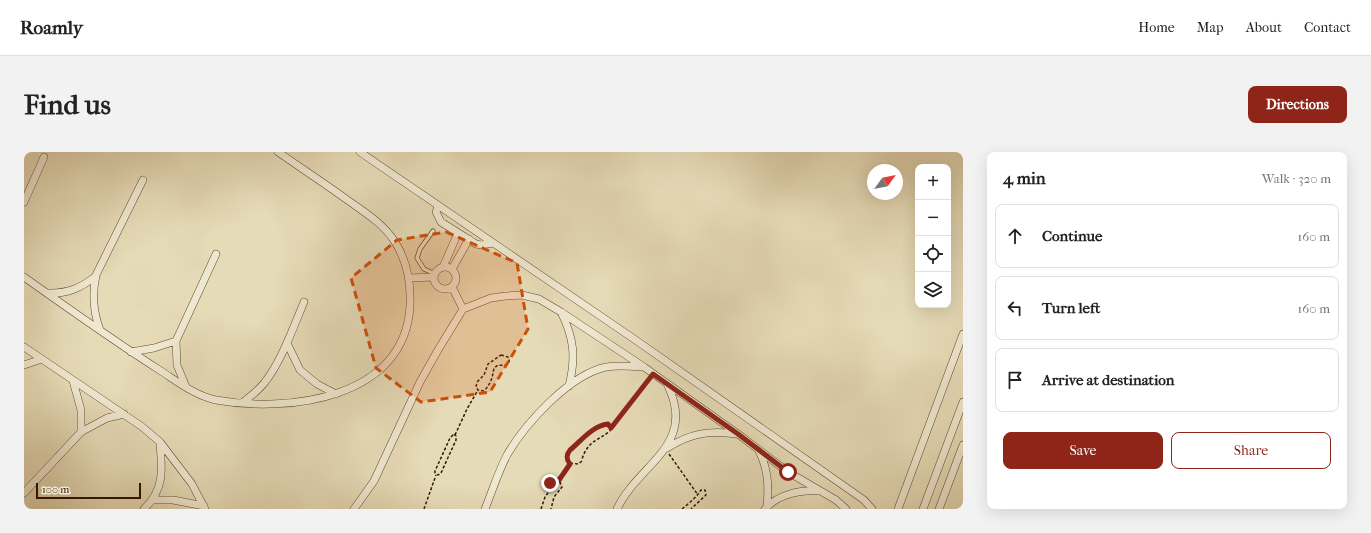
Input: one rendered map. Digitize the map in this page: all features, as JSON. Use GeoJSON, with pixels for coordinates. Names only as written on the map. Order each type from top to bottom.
{"type":"FeatureCollection","features":[{"type":"Feature","properties":{"kind":"street"},"geometry":{"type":"LineString","coordinates":[[24,277],[131,352],[197,394],[215,400],[242,403],[296,403],[336,394],[354,387],[377,373],[393,356],[403,337],[410,316],[411,292],[407,265],[395,242],[376,220],[278,152]]}},
{"type":"Feature","properties":{"kind":"street"},"geometry":{"type":"LineString","coordinates":[[360,152],[637,341],[864,500],[872,509]]}},
{"type":"Feature","properties":{"kind":"street"},"geometry":{"type":"LineString","coordinates":[[24,202],[44,157]]}},
{"type":"Feature","properties":{"kind":"street"},"geometry":{"type":"LineString","coordinates":[[100,330],[95,317],[93,303],[93,289],[96,275],[143,180]]}},
{"type":"Feature","properties":{"kind":"street"},"geometry":{"type":"LineString","coordinates":[[438,206],[436,212],[441,222],[478,245],[493,243]]}},
{"type":"Feature","properties":{"kind":"street"},"geometry":{"type":"LineString","coordinates":[[443,267],[458,233]]}},
{"type":"Feature","properties":{"kind":"street"},"geometry":{"type":"LineString","coordinates":[[452,269],[469,240]]}},
{"type":"Feature","properties":{"kind":"street"},"geometry":{"type":"LineString","coordinates":[[186,387],[180,376],[177,365],[176,341],[216,254]]}},
{"type":"Feature","properties":{"kind":"street"},"geometry":{"type":"LineString","coordinates":[[443,267],[452,269],[456,278],[452,287],[447,289],[442,289],[434,282],[434,276],[438,269],[443,267]]}},
{"type":"Feature","properties":{"kind":"street"},"geometry":{"type":"LineString","coordinates":[[47,293],[58,293],[79,288],[96,275]]}},
{"type":"Feature","properties":{"kind":"street"},"geometry":{"type":"LineString","coordinates":[[409,278],[434,276]]}},
{"type":"Feature","properties":{"kind":"street"},"geometry":{"type":"LineString","coordinates":[[452,287],[463,309]]}},
{"type":"Feature","properties":{"kind":"street"},"geometry":{"type":"LineString","coordinates":[[354,509],[374,481],[420,382],[463,309],[491,298],[522,295],[539,299],[561,312],[644,367],[738,434],[788,472],[836,500],[846,509]]}},
{"type":"Feature","properties":{"kind":"street"},"geometry":{"type":"LineString","coordinates":[[242,403],[265,383],[287,343],[304,302]]}},
{"type":"Feature","properties":{"kind":"street"},"geometry":{"type":"LineString","coordinates":[[561,312],[568,326],[573,348],[573,371],[570,386]]}},
{"type":"Feature","properties":{"kind":"street"},"geometry":{"type":"LineString","coordinates":[[898,509],[963,334]]}},
{"type":"Feature","properties":{"kind":"street"},"geometry":{"type":"LineString","coordinates":[[131,352],[154,348],[176,341]]}},
{"type":"Feature","properties":{"kind":"street"},"geometry":{"type":"LineString","coordinates":[[287,343],[300,370],[317,384],[336,394]]}},
{"type":"Feature","properties":{"kind":"street"},"geometry":{"type":"LineString","coordinates":[[24,347],[124,414],[160,442],[192,484],[205,508]]}},
{"type":"Feature","properties":{"kind":"street"},"geometry":{"type":"LineString","coordinates":[[24,365],[42,359]]}},
{"type":"Feature","properties":{"kind":"street"},"geometry":{"type":"LineString","coordinates":[[485,509],[507,456],[520,437],[546,407],[570,386],[586,375],[604,368],[624,365],[644,367]]}},
{"type":"Feature","properties":{"kind":"street"},"geometry":{"type":"LineString","coordinates":[[73,381],[81,410],[81,432]]}},
{"type":"Feature","properties":{"kind":"street"},"geometry":{"type":"LineString","coordinates":[[616,509],[636,481],[665,449],[672,438],[676,416],[675,405],[667,384]]}},
{"type":"Feature","properties":{"kind":"street"},"geometry":{"type":"LineString","coordinates":[[923,509],[963,402]]}},
{"type":"Feature","properties":{"kind":"street"},"geometry":{"type":"LineString","coordinates":[[24,493],[81,432],[107,418],[124,414]]}},
{"type":"Feature","properties":{"kind":"street"},"geometry":{"type":"LineString","coordinates":[[665,449],[680,440],[694,435],[716,432],[738,434]]}},
{"type":"Feature","properties":{"kind":"street"},"geometry":{"type":"LineString","coordinates":[[144,509],[153,500],[160,485],[160,442]]}},
{"type":"Feature","properties":{"kind":"street"},"geometry":{"type":"LineString","coordinates":[[939,509],[963,445]]}},
{"type":"Feature","properties":{"kind":"street"},"geometry":{"type":"LineString","coordinates":[[758,449],[766,467],[768,477],[766,508]]}},
{"type":"Feature","properties":{"kind":"street"},"geometry":{"type":"LineString","coordinates":[[766,508],[774,500],[792,493],[821,491]]}},
{"type":"Feature","properties":{"kind":"street"},"geometry":{"type":"LineString","coordinates":[[153,500],[173,500],[205,508]]}},
{"type":"Feature","properties":{"kind":"lane"},"geometry":{"type":"LineString","coordinates":[[433,231],[420,249],[417,258],[424,269],[434,276]]}},
{"type":"Feature","properties":{"kind":"path"},"geometry":{"type":"LineString","coordinates":[[436,474],[440,473],[456,440],[455,435],[478,390],[476,387],[477,382],[484,375],[488,364],[501,355],[506,355],[509,361],[507,365],[498,365],[494,368],[493,379],[487,388],[482,391],[478,390]]}},
{"type":"Feature","properties":{"kind":"path"},"geometry":{"type":"LineString","coordinates":[[570,464],[578,464],[582,460],[584,452],[592,442],[609,432],[653,374]]}},
{"type":"Feature","properties":{"kind":"path"},"geometry":{"type":"LineString","coordinates":[[570,464],[566,458],[567,454],[589,433],[608,424],[611,428]]}},
{"type":"Feature","properties":{"kind":"path"},"geometry":{"type":"LineString","coordinates":[[424,509],[436,474],[435,471],[450,438],[452,435],[455,435]]}},
{"type":"Feature","properties":{"kind":"path"},"geometry":{"type":"LineString","coordinates":[[665,449],[698,495]]}},
{"type":"Feature","properties":{"kind":"path"},"geometry":{"type":"LineString","coordinates":[[541,509],[545,497],[550,490],[550,483],[554,480],[559,480],[570,464]]}},
{"type":"Feature","properties":{"kind":"path"},"geometry":{"type":"LineString","coordinates":[[551,509],[554,497],[562,487],[559,480]]}},
{"type":"Feature","properties":{"kind":"path"},"geometry":{"type":"LineString","coordinates":[[682,509],[702,490],[706,492],[706,494],[691,509]]}},
{"type":"Feature","properties":{"kind":"highlighted area"},"geometry":{"type":"Polygon","coordinates":[[[446,232],[517,263],[528,329],[490,392],[421,402],[376,368],[351,278],[397,240],[446,232]]]}},
{"type":"Feature","properties":{"kind":"route"},"geometry":{"type":"LineString","coordinates":[[550,483],[554,480],[559,480],[570,464],[566,458],[570,450],[589,433],[600,427],[608,424],[611,428],[653,374],[738,434],[788,472]]}}]}
